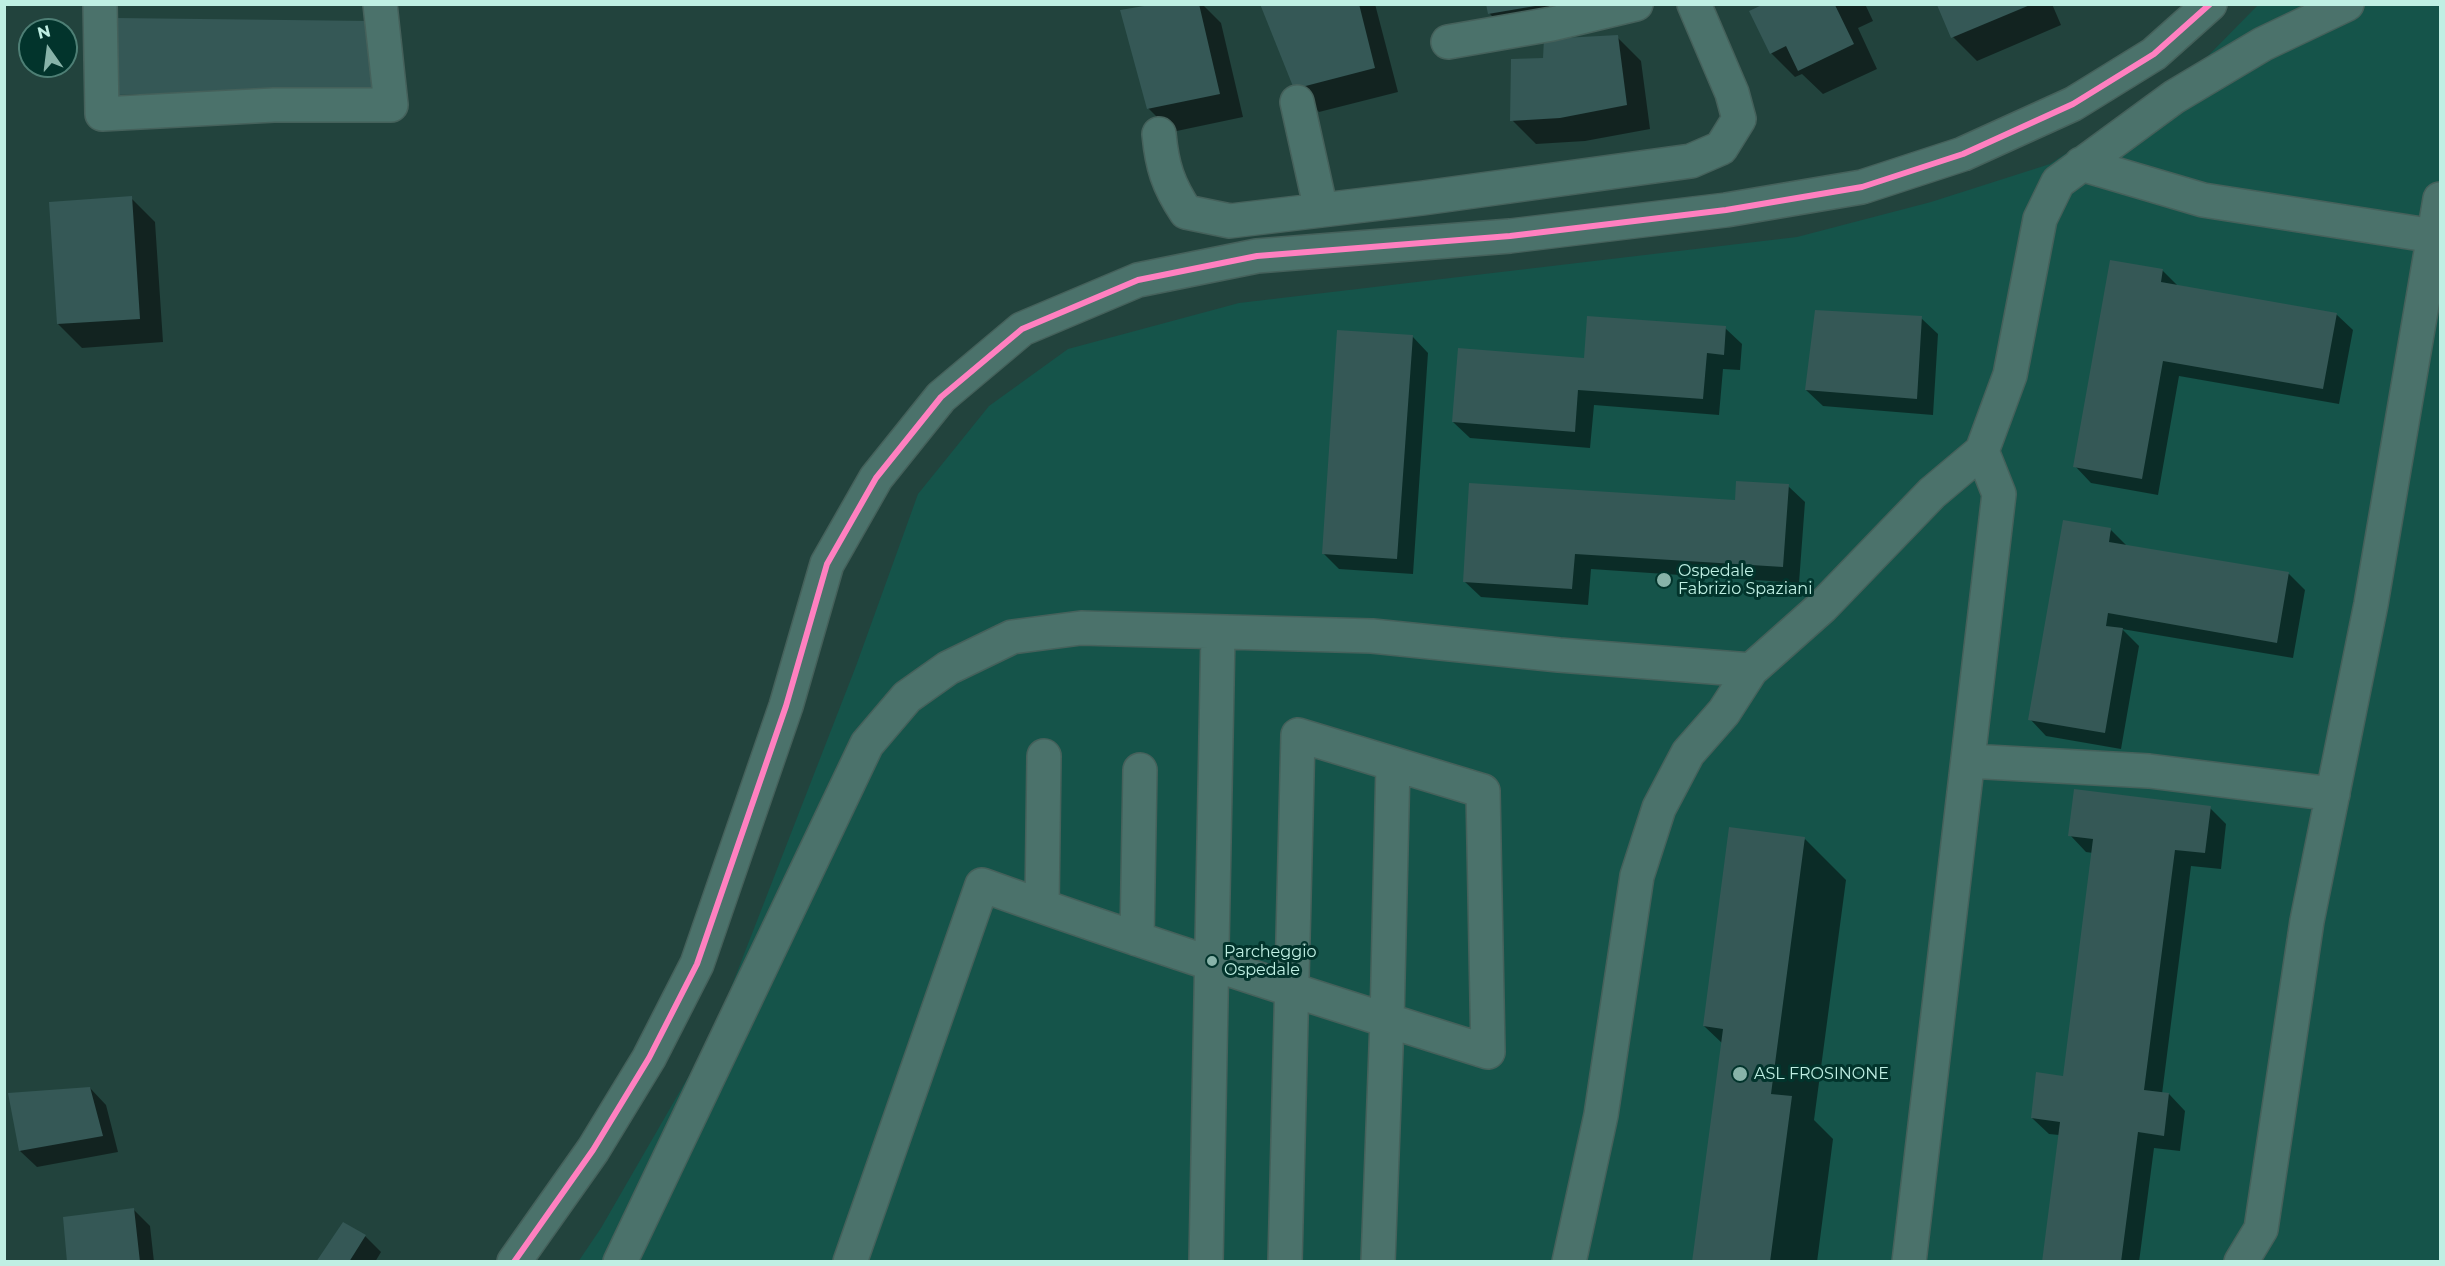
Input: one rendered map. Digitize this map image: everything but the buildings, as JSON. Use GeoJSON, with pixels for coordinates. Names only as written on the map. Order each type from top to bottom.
{"type":"FeatureCollection","features":[{"type":"Feature","properties":{"kind":"street"},"geometry":{"type":"LineString","coordinates":[[100,4],[102,114],[274,105],[391,105],[380,4]]}},
{"type":"Feature","properties":{"kind":"street"},"geometry":{"type":"LineString","coordinates":[[1448,42],[1551,24],[1636,4]]}},
{"type":"Feature","properties":{"kind":"street"},"geometry":{"type":"LineString","coordinates":[[1159,134],[1161,161],[1171,189],[1186,212],[1230,221],[1691,160],[1721,148],[1739,119],[1732,93],[1694,4]]}},
{"type":"Feature","properties":{"kind":"street"},"geometry":{"type":"LineString","coordinates":[[514,1262],[593,1150],[649,1058],[697,964],[786,706],[827,564],[876,478],[941,397],[1022,329],[1138,280],[1257,256],[1510,236],[1726,210],[1862,187],[1963,154],[2073,104],[2154,54],[2210,4]]}},
{"type":"Feature","properties":{"kind":"street"},"geometry":{"type":"LineString","coordinates":[[1569,1262],[1601,1115],[1637,876],[1659,808],[1689,753],[1724,712],[1751,670],[1822,607],[1932,493],[1982,452],[2010,375],[2040,219],[2058,182],[2174,97],[2253,50],[2347,4]]}},
{"type":"Feature","properties":{"kind":"street"},"geometry":{"type":"LineString","coordinates":[[1297,102],[1321,210]]}},
{"type":"Feature","properties":{"kind":"street"},"geometry":{"type":"LineString","coordinates":[[2081,164],[2203,200],[2434,236]]}},
{"type":"Feature","properties":{"kind":"street"},"geometry":{"type":"LineString","coordinates":[[2241,1262],[2260,1229],[2307,921],[2371,604],[2440,199]]}},
{"type":"Feature","properties":{"kind":"street"},"geometry":{"type":"LineString","coordinates":[[1909,1262],[1999,494],[1982,452]]}},
{"type":"Feature","properties":{"kind":"street"},"geometry":{"type":"LineString","coordinates":[[620,1262],[867,744],[907,697],[948,668],[1012,637],[1081,628],[1372,636],[1559,655],[1751,670]]}},
{"type":"Feature","properties":{"kind":"street"},"geometry":{"type":"LineString","coordinates":[[1206,1262],[1218,632]]}},
{"type":"Feature","properties":{"kind":"street"},"geometry":{"type":"LineString","coordinates":[[850,1262],[982,885],[1211,965],[1293,991],[1387,1021],[1488,1052],[1483,791],[1298,735],[1293,991],[1285,1262]]}},
{"type":"Feature","properties":{"kind":"street"},"geometry":{"type":"LineString","coordinates":[[1042,906],[1044,756]]}},
{"type":"Feature","properties":{"kind":"street"},"geometry":{"type":"LineString","coordinates":[[1968,761],[2150,771],[2333,794]]}},
{"type":"Feature","properties":{"kind":"street"},"geometry":{"type":"LineString","coordinates":[[1378,1262],[1393,764]]}},
{"type":"Feature","properties":{"kind":"street"},"geometry":{"type":"LineString","coordinates":[[1137,939],[1140,770]]}},
{"type":"Feature","properties":{"kind":"shaded area","name":"Ospedale Fabrizio Spaziani"},"geometry":{"type":"Polygon","coordinates":[[[2258,5],[2440,5],[2440,1261],[578,1262],[601,1228],[713,1034],[856,666],[918,494],[989,406],[1068,349],[1239,303],[1797,237],[1931,202],[2050,164],[2199,65],[2258,5]]]}},
{"type":"Feature","properties":{"kind":"cycle path"},"geometry":{"type":"LineString","coordinates":[[514,1262],[593,1150],[649,1058],[697,964],[786,706],[827,564],[876,478],[941,397],[1022,329],[1138,280],[1257,256],[1510,236],[1726,210],[1862,187],[1963,154],[2073,104],[2154,54],[2210,4]]}},
{"type":"Feature","properties":{"kind":"place","name":"Ospedale Fabrizio Spaziani"},"geometry":{"type":"Point","coordinates":[1664,580]}},
{"type":"Feature","properties":{"kind":"place","name":"Parcheggio Ospedale"},"geometry":{"type":"Point","coordinates":[1212,961]}},
{"type":"Feature","properties":{"kind":"place","name":"ASL FROSINONE"},"geometry":{"type":"Point","coordinates":[1740,1074]}}]}
